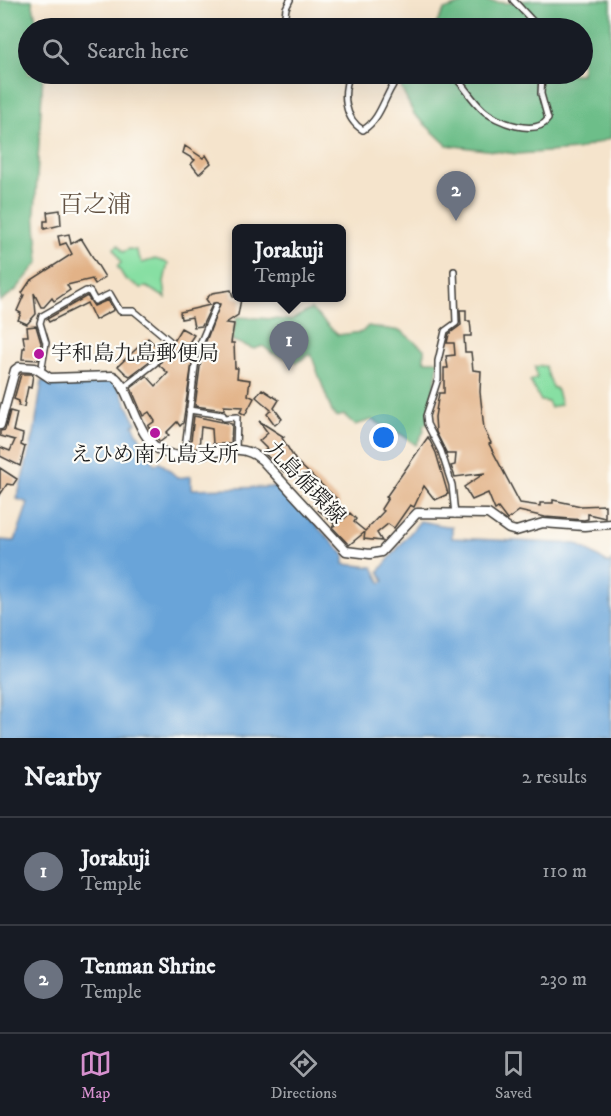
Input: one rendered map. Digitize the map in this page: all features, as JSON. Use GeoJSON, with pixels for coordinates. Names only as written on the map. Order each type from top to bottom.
{"type":"FeatureCollection","features":[{"type":"Feature","properties":{"kind":"main road"},"geometry":{"type":"LineString","coordinates":[[0,425],[15,370],[22,366],[41,372],[50,378],[113,376],[118,379],[123,388]]}},
{"type":"Feature","properties":{"kind":"main road","name":"九島循環線"},"geometry":{"type":"LineString","coordinates":[[123,388],[132,410],[152,443],[164,452],[184,456],[236,449],[251,452],[262,460],[346,551],[370,554],[381,552],[417,513],[488,514],[513,530],[543,523],[584,526],[611,524]]}},
{"type":"Feature","properties":{"kind":"street"},"geometry":{"type":"LineString","coordinates":[[285,18],[290,0]]}},
{"type":"Feature","properties":{"kind":"street"},"geometry":{"type":"LineString","coordinates":[[513,0],[530,18]]}},
{"type":"Feature","properties":{"kind":"street"},"geometry":{"type":"LineString","coordinates":[[349,84],[347,102],[349,118],[363,130],[371,125],[391,84]]}},
{"type":"Feature","properties":{"kind":"street"},"geometry":{"type":"LineString","coordinates":[[461,84],[484,111],[497,119],[529,127],[539,127],[548,120],[541,94],[542,84]]}},
{"type":"Feature","properties":{"kind":"street"},"geometry":{"type":"LineString","coordinates":[[454,271],[456,323],[445,331],[438,361],[438,379],[426,416],[427,424],[441,451],[452,485],[455,515]]}},
{"type":"Feature","properties":{"kind":"street"},"geometry":{"type":"LineString","coordinates":[[41,372],[46,344],[40,323],[42,316],[86,291],[90,292],[95,301],[110,294],[120,310],[134,311],[170,341],[155,363],[123,388]]}},
{"type":"Feature","properties":{"kind":"street"},"geometry":{"type":"LineString","coordinates":[[184,456],[198,351],[216,306]]}},
{"type":"Feature","properties":{"kind":"street"},"geometry":{"type":"LineString","coordinates":[[189,410],[223,415],[224,418],[237,417],[236,449]]}},
{"type":"Feature","properties":{"kind":"green space"},"geometry":{"type":"Polygon","coordinates":[[[0,0],[32,0],[36,18],[18,18],[18,84],[42,84],[35,212],[39,262],[15,291],[0,301],[0,0]]]}},
{"type":"Feature","properties":{"kind":"green space"},"geometry":{"type":"Polygon","coordinates":[[[473,0],[506,3],[535,0],[611,0],[611,138],[577,150],[517,154],[447,145],[414,114],[401,88],[402,84],[593,84],[593,18],[440,18],[444,10],[473,0]]]}},
{"type":"Feature","properties":{"kind":"green space"},"geometry":{"type":"Polygon","coordinates":[[[118,245],[123,252],[129,249],[136,250],[142,263],[155,259],[168,263],[164,282],[166,298],[147,287],[141,288],[125,279],[117,266],[121,263],[114,248],[118,245]]]}},
{"type":"Feature","properties":{"kind":"green space"},"geometry":{"type":"Polygon","coordinates":[[[311,309],[338,335],[362,332],[368,326],[401,331],[424,349],[424,361],[438,361],[427,424],[423,425],[424,431],[416,445],[372,420],[355,425],[344,415],[337,417],[332,412],[311,354],[297,362],[272,353],[263,346],[254,349],[231,340],[237,317],[291,320],[311,309]]]}},
{"type":"Feature","properties":{"kind":"green space"},"geometry":{"type":"Polygon","coordinates":[[[545,366],[561,404],[551,408],[548,402],[541,401],[530,381],[537,378],[535,367],[545,366]]]}},
{"type":"Feature","properties":{"kind":"water"},"geometry":{"type":"Polygon","coordinates":[[[110,378],[116,382],[136,423],[133,425],[155,465],[160,462],[178,478],[191,476],[191,489],[278,487],[344,554],[344,564],[373,567],[381,583],[384,581],[379,571],[420,521],[452,527],[452,538],[577,544],[609,564],[611,561],[611,738],[0,738],[0,540],[15,541],[28,503],[17,499],[34,434],[42,381],[110,378]]]}},
{"type":"Feature","properties":{"kind":"building"},"geometry":{"type":"Polygon","coordinates":[[[185,146],[203,158],[206,155],[211,163],[199,174],[191,164],[195,160],[183,153],[185,146]]]}},
{"type":"Feature","properties":{"kind":"building"},"geometry":{"type":"Polygon","coordinates":[[[60,210],[61,225],[44,229],[44,221],[48,221],[47,212],[60,210]]]}},
{"type":"Feature","properties":{"kind":"building"},"geometry":{"type":"Polygon","coordinates":[[[69,234],[71,244],[81,238],[105,277],[95,284],[92,279],[67,285],[70,290],[54,301],[52,298],[44,307],[41,307],[34,293],[36,314],[27,324],[18,320],[21,313],[17,311],[24,295],[22,293],[30,281],[72,254],[66,243],[60,245],[58,236],[69,234]]]}},
{"type":"Feature","properties":{"kind":"building"},"geometry":{"type":"Polygon","coordinates":[[[231,290],[232,302],[240,302],[238,315],[226,323],[234,324],[231,343],[234,343],[235,368],[238,368],[237,378],[250,380],[248,395],[254,398],[245,415],[240,412],[243,407],[224,406],[224,410],[195,406],[202,352],[220,304],[213,303],[202,326],[194,327],[192,317],[181,319],[180,312],[210,305],[206,299],[212,293],[231,290]]]}},
{"type":"Feature","properties":{"kind":"building"},"geometry":{"type":"Polygon","coordinates":[[[87,296],[94,306],[108,300],[114,310],[95,320],[87,303],[49,322],[47,319],[87,296]]]}},
{"type":"Feature","properties":{"kind":"building"},"geometry":{"type":"Polygon","coordinates":[[[460,310],[466,310],[466,321],[470,321],[471,336],[464,336],[465,352],[471,352],[473,370],[481,371],[480,392],[484,429],[491,443],[489,444],[520,503],[540,506],[540,503],[553,503],[553,500],[581,506],[605,505],[605,518],[588,514],[588,519],[584,520],[545,517],[519,511],[507,520],[498,508],[495,510],[488,493],[472,500],[464,487],[485,473],[455,477],[451,466],[455,465],[456,454],[447,454],[436,432],[435,417],[439,393],[444,393],[444,368],[448,368],[446,356],[455,355],[454,343],[447,343],[449,334],[461,325],[460,310]]]}},
{"type":"Feature","properties":{"kind":"building"},"geometry":{"type":"Polygon","coordinates":[[[36,326],[41,343],[38,360],[22,359],[23,348],[25,348],[23,336],[28,336],[27,327],[36,326]]]}},
{"type":"Feature","properties":{"kind":"building"},"geometry":{"type":"Polygon","coordinates":[[[181,328],[194,335],[190,341],[195,343],[183,423],[180,426],[177,422],[166,433],[169,435],[160,442],[148,426],[155,421],[149,412],[143,416],[131,388],[147,376],[156,386],[168,373],[159,365],[181,328]]]}},
{"type":"Feature","properties":{"kind":"building"},"geometry":{"type":"Polygon","coordinates":[[[148,338],[159,349],[151,360],[130,376],[126,374],[118,366],[148,338]]]}},
{"type":"Feature","properties":{"kind":"building"},"geometry":{"type":"Polygon","coordinates":[[[21,374],[33,374],[24,407],[18,406],[19,401],[14,399],[21,374]]]}},
{"type":"Feature","properties":{"kind":"building"},"geometry":{"type":"Polygon","coordinates":[[[262,389],[279,400],[274,408],[282,419],[275,425],[267,414],[271,410],[256,397],[262,389]]]}},
{"type":"Feature","properties":{"kind":"building"},"geometry":{"type":"Polygon","coordinates":[[[10,411],[17,413],[13,431],[23,434],[21,445],[25,447],[20,466],[0,456],[0,447],[10,451],[15,440],[0,436],[0,431],[5,430],[10,411]]]}},
{"type":"Feature","properties":{"kind":"building"},"geometry":{"type":"Polygon","coordinates":[[[194,416],[232,424],[231,444],[213,444],[212,429],[201,427],[199,448],[190,449],[194,416]]]}},
{"type":"Feature","properties":{"kind":"building"},"geometry":{"type":"Polygon","coordinates":[[[259,421],[284,437],[282,438],[296,461],[337,499],[340,504],[334,511],[342,521],[350,513],[356,519],[354,522],[365,531],[384,511],[381,509],[388,498],[386,497],[428,437],[436,453],[448,494],[435,500],[424,486],[414,507],[410,505],[394,528],[388,524],[377,533],[382,541],[364,539],[365,532],[349,545],[332,527],[335,525],[318,510],[320,508],[314,502],[318,498],[313,491],[287,469],[284,472],[263,452],[267,449],[259,441],[268,433],[259,421]]]}},
{"type":"Feature","properties":{"kind":"building"},"geometry":{"type":"Polygon","coordinates":[[[0,468],[17,479],[13,485],[7,484],[0,495],[0,468]]]}},
{"type":"Feature","properties":{"kind":"place","name":"Tenman Shrine"},"geometry":{"type":"Point","coordinates":[456,221]}},
{"type":"Feature","properties":{"kind":"place","name":"宇和島九島郵便局"},"geometry":{"type":"Point","coordinates":[39,354]}},
{"type":"Feature","properties":{"kind":"place","name":"Jorakuji"},"geometry":{"type":"Point","coordinates":[289,371]}},
{"type":"Feature","properties":{"kind":"place","name":"えひめ南九島支所"},"geometry":{"type":"Point","coordinates":[155,433]}},
{"type":"Feature","properties":{"kind":"district","name":"百之浦"},"geometry":{"type":"Point","coordinates":[95,205]}}]}
